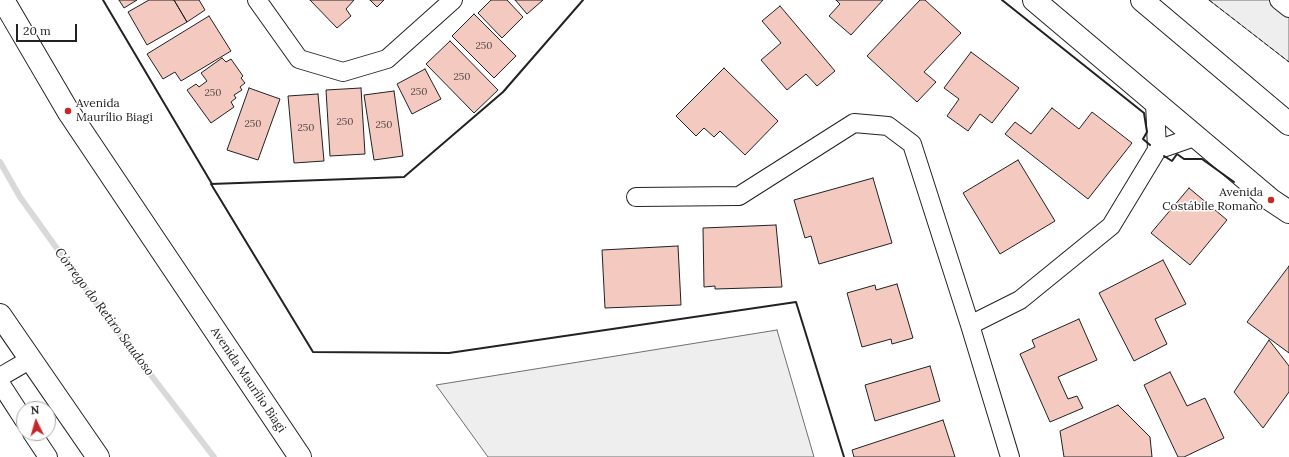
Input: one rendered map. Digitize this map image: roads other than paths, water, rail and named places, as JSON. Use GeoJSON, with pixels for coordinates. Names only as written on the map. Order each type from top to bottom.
{"type":"FeatureCollection","features":[{"type":"Feature","properties":{"kind":"main road","name":"Avenida Maurílio Biagi"},"geometry":{"type":"LineString","coordinates":[[3,0],[68,111],[300,457]]}},
{"type":"Feature","properties":{"kind":"main road"},"geometry":{"type":"LineString","coordinates":[[1034,0],[1271,200],[1289,212]]}},
{"type":"Feature","properties":{"kind":"main road"},"geometry":{"type":"LineString","coordinates":[[1142,0],[1289,124]]}},
{"type":"Feature","properties":{"kind":"main road"},"geometry":{"type":"LineString","coordinates":[[0,315],[98,457]]}},
{"type":"Feature","properties":{"kind":"street"},"geometry":{"type":"LineString","coordinates":[[257,0],[299,59],[343,72],[387,60],[453,0]]}},
{"type":"Feature","properties":{"kind":"street"},"geometry":{"type":"LineString","coordinates":[[1279,0],[1289,8]]}},
{"type":"Feature","properties":{"kind":"street"},"geometry":{"type":"LineString","coordinates":[[970,325],[1020,300],[1110,226],[1157,150],[1155,102]]}},
{"type":"Feature","properties":{"kind":"street"},"geometry":{"type":"LineString","coordinates":[[636,197],[739,196],[854,123],[888,126],[912,144],[970,325],[1010,457]]}},
{"type":"Feature","properties":{"kind":"street"},"geometry":{"type":"LineString","coordinates":[[1157,150],[1197,136]]}},
{"type":"Feature","properties":{"kind":"street"},"geometry":{"type":"LineString","coordinates":[[0,377],[31,359]]}},
{"type":"Feature","properties":{"kind":"street"},"geometry":{"type":"LineString","coordinates":[[0,383],[16,408]]}},
{"type":"Feature","properties":{"kind":"street"},"geometry":{"type":"LineString","coordinates":[[37,441],[48,457]]}},
{"type":"Feature","properties":{"kind":"waterway","name":"Córrego do Retiro Saudoso"},"geometry":{"type":"LineString","coordinates":[[0,162],[20,197],[101,310],[214,457]]}},
{"type":"Feature","properties":{"kind":"place","name":"Avenida Maurílio Biagi"},"geometry":{"type":"Point","coordinates":[68,111]}},
{"type":"Feature","properties":{"kind":"place","name":"Avenida Costábile Romano"},"geometry":{"type":"Point","coordinates":[1271,200]}}]}
